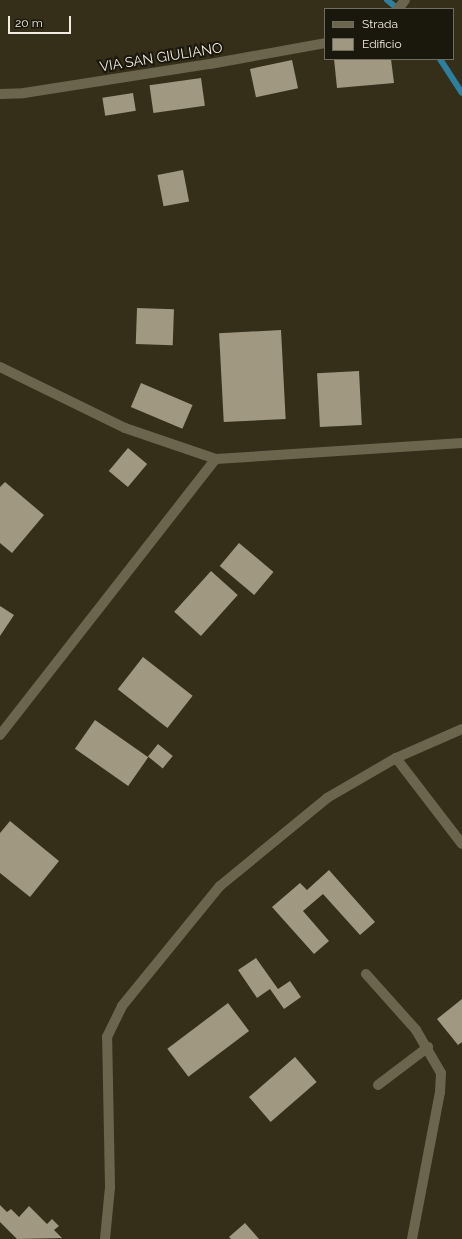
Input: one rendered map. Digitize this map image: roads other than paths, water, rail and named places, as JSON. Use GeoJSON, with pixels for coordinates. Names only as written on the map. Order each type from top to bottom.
{"type":"FeatureCollection","features":[{"type":"Feature","properties":{"kind":"street"},"geometry":{"type":"LineString","coordinates":[[399,8],[405,0]]}},
{"type":"Feature","properties":{"kind":"street","name":"VIA SAN GIULIANO"},"geometry":{"type":"LineString","coordinates":[[0,94],[24,93],[210,64],[324,43]]}},
{"type":"Feature","properties":{"kind":"street"},"geometry":{"type":"LineString","coordinates":[[0,367],[125,428],[216,459],[462,443]]}},
{"type":"Feature","properties":{"kind":"street"},"geometry":{"type":"LineString","coordinates":[[0,735],[216,459]]}},
{"type":"Feature","properties":{"kind":"street"},"geometry":{"type":"LineString","coordinates":[[105,1239],[110,1187],[107,1037],[122,1006],[220,886],[327,798],[396,758],[462,729]]}},
{"type":"Feature","properties":{"kind":"street"},"geometry":{"type":"LineString","coordinates":[[396,758],[462,844]]}},
{"type":"Feature","properties":{"kind":"street"},"geometry":{"type":"LineString","coordinates":[[366,974],[428,1047],[441,1073],[440,1092],[412,1239]]}},
{"type":"Feature","properties":{"kind":"street"},"geometry":{"type":"LineString","coordinates":[[378,1085],[428,1047]]}},
{"type":"Feature","properties":{"kind":"waterway"},"geometry":{"type":"LineString","coordinates":[[387,0],[397,8]]}},
{"type":"Feature","properties":{"kind":"waterway"},"geometry":{"type":"LineString","coordinates":[[441,60],[462,93]]}}]}
